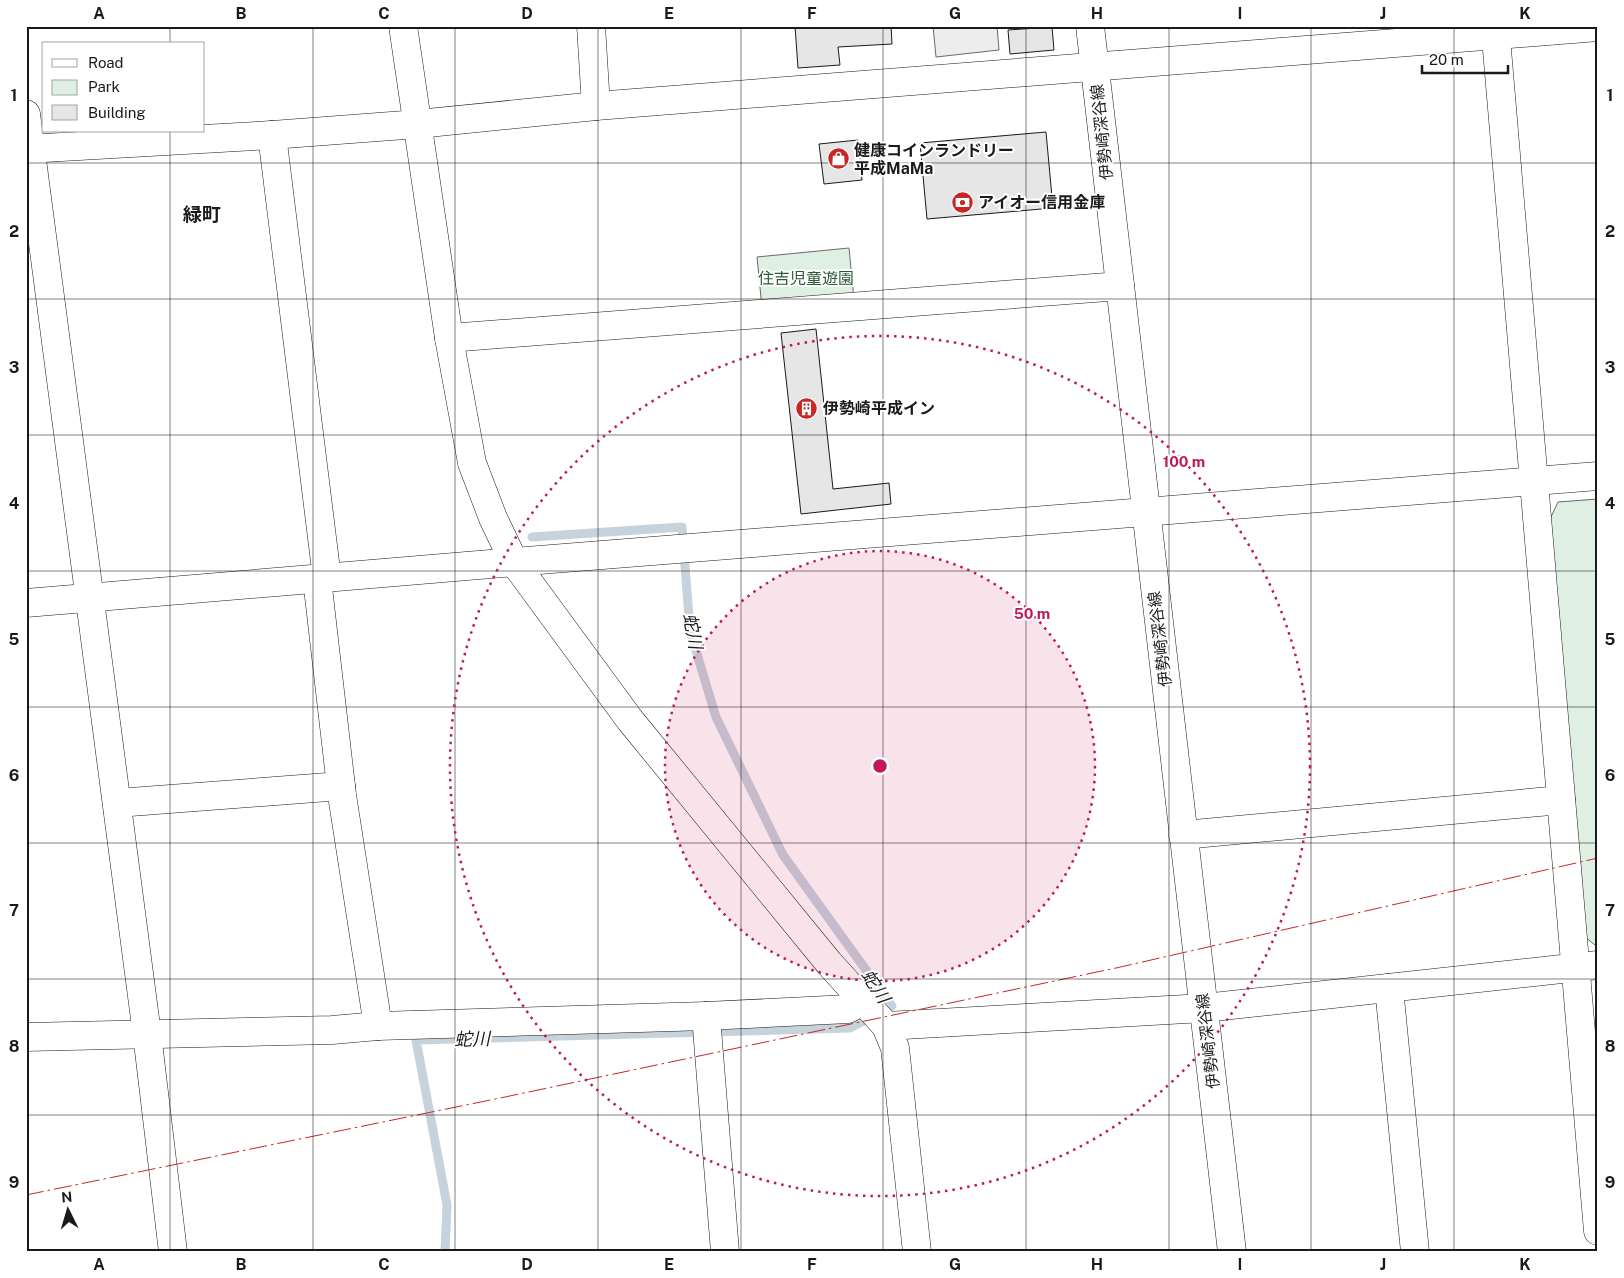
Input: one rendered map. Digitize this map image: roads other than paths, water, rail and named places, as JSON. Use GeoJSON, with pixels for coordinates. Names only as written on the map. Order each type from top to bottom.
{"type":"FeatureCollection","features":[{"type":"Feature","properties":{"kind":"street"},"geometry":{"type":"LineString","coordinates":[[403,26],[449,338],[472,463],[493,518],[514,562],[630,720],[829,963],[886,1026],[895,1048],[917,1252]]}},
{"type":"Feature","properties":{"kind":"street"},"geometry":{"type":"LineString","coordinates":[[591,26],[596,106]]}},
{"type":"Feature","properties":{"kind":"street","name":"伊勢崎深谷線"},"geometry":{"type":"LineString","coordinates":[[1090,26],[1232,1252]]}},
{"type":"Feature","properties":{"kind":"street"},"geometry":{"type":"LineString","coordinates":[[28,149],[272,135],[418,124],[596,106],[1095,66],[1496,30],[1598,27]]}},
{"type":"Feature","properties":{"kind":"street"},"geometry":{"type":"LineString","coordinates":[[1496,30],[1561,800],[1587,966],[1598,1231]]}},
{"type":"Feature","properties":{"kind":"street"},"geometry":{"type":"LineString","coordinates":[[26,114],[28,149],[91,598],[173,1252]]}},
{"type":"Feature","properties":{"kind":"street"},"geometry":{"type":"LineString","coordinates":[[272,135],[322,578],[341,786],[378,1026]]}},
{"type":"Feature","properties":{"kind":"street"},"geometry":{"type":"LineString","coordinates":[[449,338],[1120,286]]}},
{"type":"Feature","properties":{"kind":"street"},"geometry":{"type":"LineString","coordinates":[[26,603],[514,562],[1598,476]]}},
{"type":"Feature","properties":{"kind":"street"},"geometry":{"type":"LineString","coordinates":[[117,803],[341,786]]}},
{"type":"Feature","properties":{"kind":"street"},"geometry":{"type":"LineString","coordinates":[[1183,835],[1561,800]]}},
{"type":"Feature","properties":{"kind":"street"},"geometry":{"type":"LineString","coordinates":[[886,1026],[1204,1008],[1587,966]]}},
{"type":"Feature","properties":{"kind":"street"},"geometry":{"type":"LineString","coordinates":[[1388,988],[1415,1252]]}},
{"type":"Feature","properties":{"kind":"street"},"geometry":{"type":"LineString","coordinates":[[26,1037],[332,1030],[378,1026],[706,1016],[848,1009],[863,1001]]}},
{"type":"Feature","properties":{"kind":"street"},"geometry":{"type":"LineString","coordinates":[[706,1016],[725,1252]]}},
{"type":"Feature","properties":{"kind":"waterway","name":"蛇川"},"geometry":{"type":"LineString","coordinates":[[445,1252],[447,1205],[416,1040],[850,1028],[892,1006],[783,855],[716,717],[690,631],[682,527],[532,537]]}},
{"type":"Feature","properties":{"kind":"place","name":"健康コインランドリー 平成MaMa"},"geometry":{"type":"Point","coordinates":[838,159]}},
{"type":"Feature","properties":{"kind":"place","name":"アイオー信用金庫"},"geometry":{"type":"Point","coordinates":[962,202]}},
{"type":"Feature","properties":{"kind":"place","name":"伊勢崎平成イン"},"geometry":{"type":"Point","coordinates":[807,408]}},
{"type":"Feature","properties":{"kind":"district","name":"緑町"},"geometry":{"type":"Point","coordinates":[202,214]}},
{"type":"Feature","properties":{"kind":"park label","name":"住吉児童遊園"},"geometry":{"type":"Point","coordinates":[806,278]}}]}
